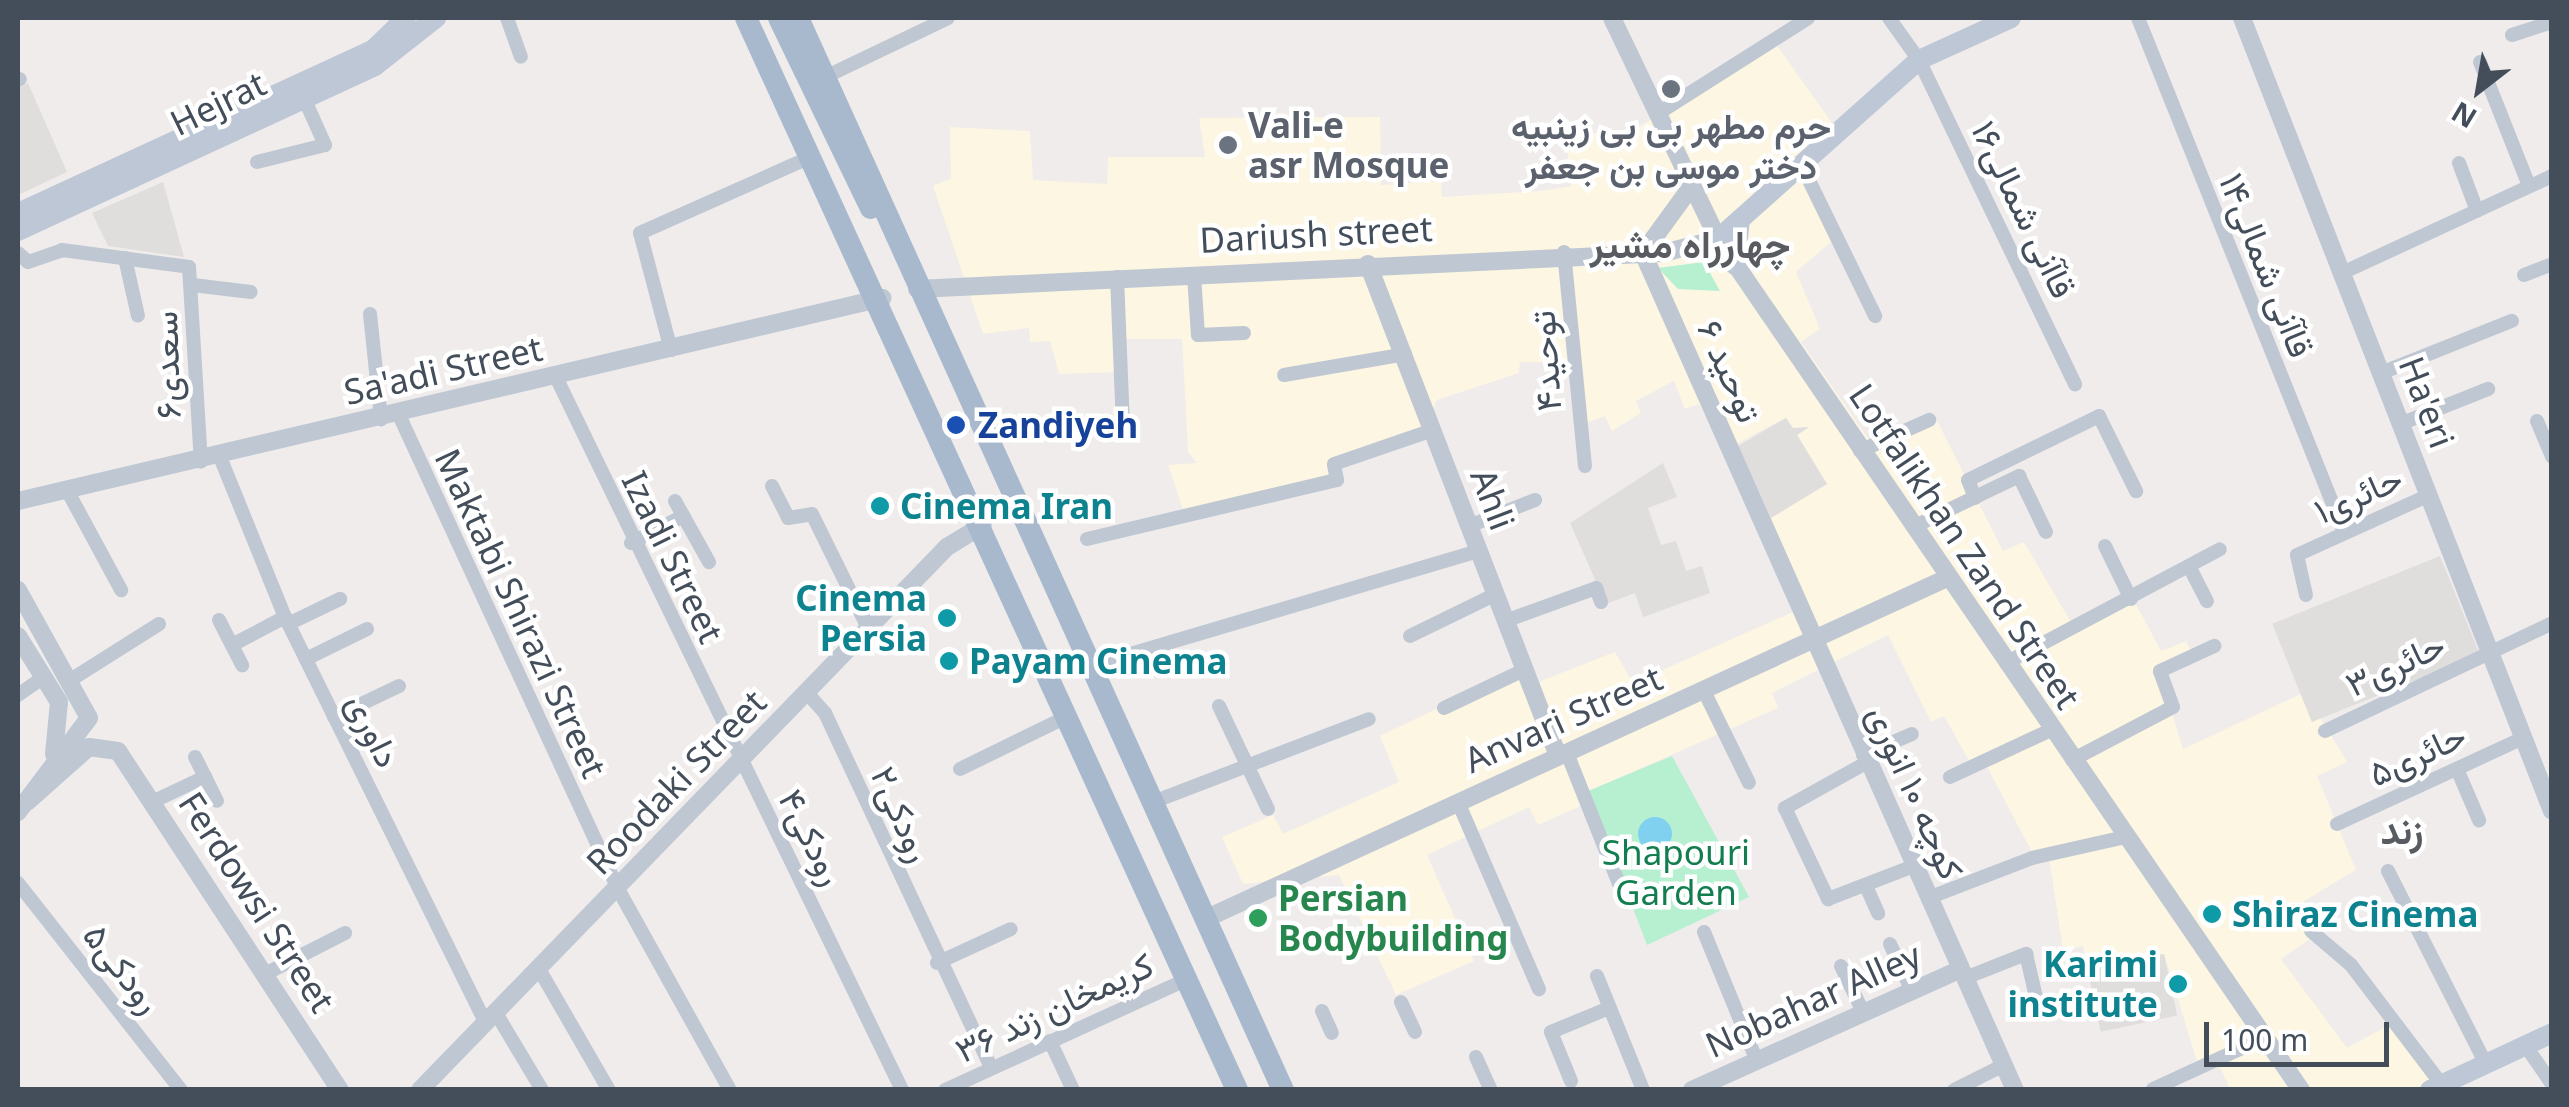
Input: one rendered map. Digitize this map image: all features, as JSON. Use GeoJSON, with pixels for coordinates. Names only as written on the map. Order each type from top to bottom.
{"type":"FeatureCollection","features":[{"type":"Feature","properties":{"kind":"main road","name":"Hejrat"},"geometry":{"type":"LineString","coordinates":[[18,213],[372,50],[406,18]]}},
{"type":"Feature","properties":{"kind":"main road","name":"Hejrat"},"geometry":{"type":"LineString","coordinates":[[18,231],[375,66],[436,18]]}},
{"type":"Feature","properties":{"kind":"main road"},"geometry":{"type":"LineString","coordinates":[[746,18],[810,157],[862,254],[1237,1090]]}},
{"type":"Feature","properties":{"kind":"main road"},"geometry":{"type":"LineString","coordinates":[[764,18],[842,186],[862,254]]}},
{"type":"Feature","properties":{"kind":"main road"},"geometry":{"type":"LineString","coordinates":[[779,18],[854,182],[897,248]]}},
{"type":"Feature","properties":{"kind":"main road"},"geometry":{"type":"LineString","coordinates":[[798,18],[897,248],[1282,1090]]}},
{"type":"Feature","properties":{"kind":"main road"},"geometry":{"type":"LineString","coordinates":[[1718,239],[1919,60],[2011,18]]}},
{"type":"Feature","properties":{"kind":"main road"},"geometry":{"type":"LineString","coordinates":[[1735,265],[1740,220]]}},
{"type":"Feature","properties":{"kind":"main road"},"geometry":{"type":"LineString","coordinates":[[1072,724],[1114,718]]}},
{"type":"Feature","properties":{"kind":"main road"},"geometry":{"type":"LineString","coordinates":[[2439,1088],[2484,1062],[2552,1034]]}},
{"type":"Feature","properties":{"kind":"street"},"geometry":{"type":"LineString","coordinates":[[507,18],[521,57]]}},
{"type":"Feature","properties":{"kind":"street"},"geometry":{"type":"LineString","coordinates":[[825,77],[948,18]]}},
{"type":"Feature","properties":{"kind":"street","name":"Lotfalikhan Zand Street"},"geometry":{"type":"LineString","coordinates":[[1612,18],[1718,239],[2124,837],[2301,1090]]}},
{"type":"Feature","properties":{"kind":"street"},"geometry":{"type":"LineString","coordinates":[[1657,114],[1808,18]]}},
{"type":"Feature","properties":{"kind":"street","name":"قاآنی شمالی۱۶"},"geometry":{"type":"LineString","coordinates":[[1889,18],[1919,60],[2075,384]]}},
{"type":"Feature","properties":{"kind":"street","name":"قاآنی شمالی۱۴"},"geometry":{"type":"LineString","coordinates":[[2138,18],[2344,532]]}},
{"type":"Feature","properties":{"kind":"street","name":"Ha'eri"},"geometry":{"type":"LineString","coordinates":[[2242,18],[2552,810]]}},
{"type":"Feature","properties":{"kind":"street"},"geometry":{"type":"LineString","coordinates":[[2512,36],[2552,22]]}},
{"type":"Feature","properties":{"kind":"street"},"geometry":{"type":"LineString","coordinates":[[2480,62],[2529,186]]}},
{"type":"Feature","properties":{"kind":"street"},"geometry":{"type":"LineString","coordinates":[[257,162],[325,145],[304,98]]}},
{"type":"Feature","properties":{"kind":"street"},"geometry":{"type":"LineString","coordinates":[[671,350],[640,233],[810,157]]}},
{"type":"Feature","properties":{"kind":"street"},"geometry":{"type":"LineString","coordinates":[[2459,163],[2476,211]]}},
{"type":"Feature","properties":{"kind":"street"},"geometry":{"type":"LineString","coordinates":[[1802,166],[1875,316]]}},
{"type":"Feature","properties":{"kind":"street"},"geometry":{"type":"LineString","coordinates":[[2342,273],[2552,176]]}},
{"type":"Feature","properties":{"kind":"street"},"geometry":{"type":"LineString","coordinates":[[1643,253],[1691,187]]}},
{"type":"Feature","properties":{"kind":"street","name":"Dariush street"},"geometry":{"type":"LineString","coordinates":[[917,290],[1564,252],[1643,253],[1718,239]]}},
{"type":"Feature","properties":{"kind":"street"},"geometry":{"type":"LineString","coordinates":[[18,253],[35,262],[62,250],[125,258],[138,316]]}},
{"type":"Feature","properties":{"kind":"street","name":"توحید۴"},"geometry":{"type":"LineString","coordinates":[[1564,252],[1584,466]]}},
{"type":"Feature","properties":{"kind":"street","name":"۶ توحید"},"geometry":{"type":"LineString","coordinates":[[1643,253],[1814,642]]}},
{"type":"Feature","properties":{"kind":"street","name":"سعدی۶"},"geometry":{"type":"LineString","coordinates":[[125,258],[188,267],[193,285],[201,462]]}},
{"type":"Feature","properties":{"kind":"street","name":"Ahli"},"geometry":{"type":"LineString","coordinates":[[1368,264],[1524,670],[1563,755]]}},
{"type":"Feature","properties":{"kind":"street"},"geometry":{"type":"LineString","coordinates":[[2524,276],[2552,264]]}},
{"type":"Feature","properties":{"kind":"street"},"geometry":{"type":"LineString","coordinates":[[1194,274],[1198,336],[1244,333]]}},
{"type":"Feature","properties":{"kind":"street"},"geometry":{"type":"LineString","coordinates":[[1117,277],[1123,426]]}},
{"type":"Feature","properties":{"kind":"street"},"geometry":{"type":"LineString","coordinates":[[193,285],[251,292]]}},
{"type":"Feature","properties":{"kind":"street","name":"Sa'adi Street"},"geometry":{"type":"LineString","coordinates":[[18,500],[220,458],[882,298]]}},
{"type":"Feature","properties":{"kind":"street","name":"Maktabi Shirazi Street"},"geometry":{"type":"LineString","coordinates":[[370,314],[390,417],[618,890],[730,1090]]}},
{"type":"Feature","properties":{"kind":"street"},"geometry":{"type":"LineString","coordinates":[[2381,373],[2512,321]]}},
{"type":"Feature","properties":{"kind":"street"},"geometry":{"type":"LineString","coordinates":[[1284,375],[1405,354]]}},
{"type":"Feature","properties":{"kind":"street","name":"Izadi Street"},"geometry":{"type":"LineString","coordinates":[[556,377],[631,543],[740,761]]}},
{"type":"Feature","properties":{"kind":"street"},"geometry":{"type":"LineString","coordinates":[[2400,424],[2488,389]]}},
{"type":"Feature","properties":{"kind":"street"},"geometry":{"type":"LineString","coordinates":[[1975,498],[1968,480],[2099,416],[2136,491]]}},
{"type":"Feature","properties":{"kind":"street"},"geometry":{"type":"LineString","coordinates":[[1860,451],[1929,420]]}},
{"type":"Feature","properties":{"kind":"street"},"geometry":{"type":"LineString","coordinates":[[2538,422],[2552,457]]}},
{"type":"Feature","properties":{"kind":"street"},"geometry":{"type":"LineString","coordinates":[[1088,539],[1337,480],[1334,464],[1433,430]]}},
{"type":"Feature","properties":{"kind":"street","name":"داوری"},"geometry":{"type":"LineString","coordinates":[[220,458],[286,621],[334,718],[491,1018],[542,1090]]}},
{"type":"Feature","properties":{"kind":"street"},"geometry":{"type":"LineString","coordinates":[[1913,527],[2019,476],[2046,532]]}},
{"type":"Feature","properties":{"kind":"street"},"geometry":{"type":"LineString","coordinates":[[772,486],[788,518],[812,514],[868,628]]}},
{"type":"Feature","properties":{"kind":"street"},"geometry":{"type":"LineString","coordinates":[[67,490],[121,590]]}},
{"type":"Feature","properties":{"kind":"street","name":"حائری۱"},"geometry":{"type":"LineString","coordinates":[[2306,594],[2294,557],[2429,495]]}},
{"type":"Feature","properties":{"kind":"street"},"geometry":{"type":"LineString","coordinates":[[1469,526],[1535,500]]}},
{"type":"Feature","properties":{"kind":"street"},"geometry":{"type":"LineString","coordinates":[[676,501],[709,562]]}},
{"type":"Feature","properties":{"kind":"street"},"geometry":{"type":"LineString","coordinates":[[631,543],[684,516]]}},
{"type":"Feature","properties":{"kind":"street","name":"Roodaki Street"},"geometry":{"type":"LineString","coordinates":[[420,1090],[947,547],[983,524]]}},
{"type":"Feature","properties":{"kind":"street"},"geometry":{"type":"LineString","coordinates":[[2105,546],[2131,599]]}},
{"type":"Feature","properties":{"kind":"street"},"geometry":{"type":"LineString","coordinates":[[2006,663],[2191,570],[2220,550]]}},
{"type":"Feature","properties":{"kind":"street"},"geometry":{"type":"LineString","coordinates":[[1090,666],[1478,551]]}},
{"type":"Feature","properties":{"kind":"street"},"geometry":{"type":"LineString","coordinates":[[2191,570],[2207,601]]}},
{"type":"Feature","properties":{"kind":"street","name":"Anvari Street"},"geometry":{"type":"LineString","coordinates":[[1205,918],[1948,578]]}},
{"type":"Feature","properties":{"kind":"street"},"geometry":{"type":"LineString","coordinates":[[1505,621],[1596,588],[1601,602]]}},
{"type":"Feature","properties":{"kind":"street"},"geometry":{"type":"LineString","coordinates":[[18,590],[72,679],[89,718],[26,801]]}},
{"type":"Feature","properties":{"kind":"street"},"geometry":{"type":"LineString","coordinates":[[1410,636],[1496,594]]}},
{"type":"Feature","properties":{"kind":"street"},"geometry":{"type":"LineString","coordinates":[[232,645],[340,599]]}},
{"type":"Feature","properties":{"kind":"street"},"geometry":{"type":"LineString","coordinates":[[219,620],[242,665]]}},
{"type":"Feature","properties":{"kind":"street","name":"حائری۳"},"geometry":{"type":"LineString","coordinates":[[2325,730],[2552,623]]}},
{"type":"Feature","properties":{"kind":"street"},"geometry":{"type":"LineString","coordinates":[[72,679],[158,624]]}},
{"type":"Feature","properties":{"kind":"street"},"geometry":{"type":"LineString","coordinates":[[306,659],[366,628]]}},
{"type":"Feature","properties":{"kind":"street"},"geometry":{"type":"LineString","coordinates":[[18,636],[44,677],[64,720],[26,801]]}},
{"type":"Feature","properties":{"kind":"street","name":"کوچه ۱۰ انوری"},"geometry":{"type":"LineString","coordinates":[[1814,642],[1910,867],[2016,1090]]}},
{"type":"Feature","properties":{"kind":"street"},"geometry":{"type":"LineString","coordinates":[[2072,760],[2173,707],[2160,670],[2214,646]]}},
{"type":"Feature","properties":{"kind":"street"},"geometry":{"type":"LineString","coordinates":[[1444,708],[1524,670]]}},
{"type":"Feature","properties":{"kind":"street"},"geometry":{"type":"LineString","coordinates":[[18,695],[44,677]]}},
{"type":"Feature","properties":{"kind":"street"},"geometry":{"type":"LineString","coordinates":[[334,718],[399,686]]}},
{"type":"Feature","properties":{"kind":"street"},"geometry":{"type":"LineString","coordinates":[[1704,691],[1749,783]]}},
{"type":"Feature","properties":{"kind":"street","name":"رودکی۲"},"geometry":{"type":"LineString","coordinates":[[807,693],[825,713],[937,963],[991,1067]]}},
{"type":"Feature","properties":{"kind":"street"},"geometry":{"type":"LineString","coordinates":[[1220,706],[1268,809]]}},
{"type":"Feature","properties":{"kind":"street"},"geometry":{"type":"LineString","coordinates":[[1153,802],[1243,761],[1369,719]]}},
{"type":"Feature","properties":{"kind":"street"},"geometry":{"type":"LineString","coordinates":[[960,769],[1072,724]]}},
{"type":"Feature","properties":{"kind":"street"},"geometry":{"type":"LineString","coordinates":[[1950,778],[2051,730]]}},
{"type":"Feature","properties":{"kind":"street"},"geometry":{"type":"LineString","coordinates":[[1910,867],[1828,899],[1785,803],[1912,734]]}},
{"type":"Feature","properties":{"kind":"street","name":"حائری۵"},"geometry":{"type":"LineString","coordinates":[[2337,824],[2523,738]]}},
{"type":"Feature","properties":{"kind":"street","name":"Ferdowsi Street"},"geometry":{"type":"LineString","coordinates":[[26,801],[89,747],[118,750],[340,1090]]}},
{"type":"Feature","properties":{"kind":"street"},"geometry":{"type":"LineString","coordinates":[[1563,755],[1621,889]]}},
{"type":"Feature","properties":{"kind":"street"},"geometry":{"type":"LineString","coordinates":[[195,757],[217,801]]}},
{"type":"Feature","properties":{"kind":"street","name":"رودکی۴"},"geometry":{"type":"LineString","coordinates":[[740,761],[902,1090]]}},
{"type":"Feature","properties":{"kind":"street"},"geometry":{"type":"LineString","coordinates":[[2456,768],[2479,820]]}},
{"type":"Feature","properties":{"kind":"street"},"geometry":{"type":"LineString","coordinates":[[152,802],[205,777]]}},
{"type":"Feature","properties":{"kind":"street"},"geometry":{"type":"LineString","coordinates":[[1458,802],[1539,989]]}},
{"type":"Feature","properties":{"kind":"street"},"geometry":{"type":"LineString","coordinates":[[1928,898],[2032,858],[2124,837]]}},
{"type":"Feature","properties":{"kind":"street"},"geometry":{"type":"LineString","coordinates":[[2388,872],[2484,1062]]}},
{"type":"Feature","properties":{"kind":"street","name":"رودکی۵"},"geometry":{"type":"LineString","coordinates":[[18,883],[181,1090]]}},
{"type":"Feature","properties":{"kind":"street"},"geometry":{"type":"LineString","coordinates":[[1866,886],[1878,913]]}},
{"type":"Feature","properties":{"kind":"street"},"geometry":{"type":"LineString","coordinates":[[937,963],[1011,929]]}},
{"type":"Feature","properties":{"kind":"street"},"geometry":{"type":"LineString","coordinates":[[2311,931],[2351,965],[2439,1088]]}},
{"type":"Feature","properties":{"kind":"street"},"geometry":{"type":"LineString","coordinates":[[1704,932],[1757,1061]]}},
{"type":"Feature","properties":{"kind":"street"},"geometry":{"type":"LineString","coordinates":[[265,974],[344,933]]}},
{"type":"Feature","properties":{"kind":"street"},"geometry":{"type":"LineString","coordinates":[[1890,944],[1912,990]]}},
{"type":"Feature","properties":{"kind":"street"},"geometry":{"type":"LineString","coordinates":[[1963,973],[2026,954],[2039,1010]]}},
{"type":"Feature","properties":{"kind":"street"},"geometry":{"type":"LineString","coordinates":[[1841,966],[1863,1012]]}},
{"type":"Feature","properties":{"kind":"street"},"geometry":{"type":"LineString","coordinates":[[539,969],[609,1090]]}},
{"type":"Feature","properties":{"kind":"street","name":"Nobahar Alley"},"geometry":{"type":"LineString","coordinates":[[1692,1090],[1912,990],[1963,973]]}},
{"type":"Feature","properties":{"kind":"street"},"geometry":{"type":"LineString","coordinates":[[1597,976],[1644,1090]]}},
{"type":"Feature","properties":{"kind":"street","name":"کریمخان زند ۳۶"},"geometry":{"type":"LineString","coordinates":[[945,1090],[972,1084],[991,1067],[1187,979]]}},
{"type":"Feature","properties":{"kind":"street"},"geometry":{"type":"LineString","coordinates":[[1401,1002],[1415,1032]]}},
{"type":"Feature","properties":{"kind":"street"},"geometry":{"type":"LineString","coordinates":[[1571,1081],[1551,1032],[1608,1008]]}},
{"type":"Feature","properties":{"kind":"street"},"geometry":{"type":"LineString","coordinates":[[1322,1011],[1332,1033]]}},
{"type":"Feature","properties":{"kind":"street"},"geometry":{"type":"LineString","coordinates":[[2153,1090],[2266,1038]]}},
{"type":"Feature","properties":{"kind":"street"},"geometry":{"type":"LineString","coordinates":[[1050,1041],[1073,1090]]}},
{"type":"Feature","properties":{"kind":"street"},"geometry":{"type":"LineString","coordinates":[[2526,1045],[2552,1084]]}},
{"type":"Feature","properties":{"kind":"street"},"geometry":{"type":"LineString","coordinates":[[1476,1057],[1491,1090]]}},
{"type":"Feature","properties":{"kind":"street"},"geometry":{"type":"LineString","coordinates":[[1954,1090],[2004,1065]]}},
{"type":"Feature","properties":{"kind":"shaded area"},"geometry":{"type":"Polygon","coordinates":[[[1776,44],[1835,127],[1800,158],[1832,241],[1796,272],[1820,329],[1801,342],[1872,444],[1933,413],[2003,551],[2024,542],[2072,624],[2132,597],[2161,651],[2186,641],[2192,654],[2159,670],[2183,749],[2305,692],[2347,762],[2317,776],[2356,870],[2296,906],[2317,934],[2281,959],[2347,1048],[2398,1020],[2445,1089],[2230,1089],[2220,1067],[2199,1068],[2164,954],[2086,962],[2083,946],[2063,950],[2049,858],[2033,854],[1984,761],[1972,766],[1944,716],[1931,722],[1888,635],[1772,693],[1778,708],[1589,791],[1592,801],[1538,825],[1529,807],[1427,855],[1474,961],[1396,995],[1339,875],[1243,884],[1222,837],[1273,815],[1283,834],[1399,782],[1380,736],[1521,668],[1528,686],[1615,652],[1633,683],[1793,612],[1763,522],[1827,484],[1797,435],[1809,427],[1793,429],[1785,418],[1725,450],[1699,404],[1685,409],[1674,381],[1636,401],[1641,413],[1612,431],[1605,416],[1584,424],[1574,363],[1520,362],[1519,373],[1437,400],[1421,432],[1337,461],[1341,480],[1183,509],[1168,465],[1197,463],[1188,452],[1182,339],[1124,339],[1120,372],[1059,374],[1050,341],[1030,342],[1029,328],[983,334],[933,186],[951,178],[950,127],[1030,131],[1033,180],[1107,184],[1108,157],[1205,157],[1199,118],[1380,117],[1381,185],[1441,181],[1442,197],[1540,191],[1571,186],[1566,136],[1635,129],[1776,44]]]}},
{"type":"Feature","properties":{"kind":"shaded area"},"geometry":{"type":"Polygon","coordinates":[[[28,83],[67,172],[18,195],[18,88],[28,83]]]}},
{"type":"Feature","properties":{"kind":"shaded area"},"geometry":{"type":"Polygon","coordinates":[[[163,182],[184,257],[108,246],[92,213],[163,182]]]}},
{"type":"Feature","properties":{"kind":"shaded area"},"geometry":{"type":"Polygon","coordinates":[[[1786,418],[1793,428],[1809,427],[1797,435],[1827,484],[1771,518],[1738,446],[1786,418]]]}},
{"type":"Feature","properties":{"kind":"shaded area"},"geometry":{"type":"Polygon","coordinates":[[[1663,463],[1677,497],[1648,508],[1661,545],[1676,541],[1686,571],[1702,566],[1710,593],[1643,617],[1635,593],[1606,604],[1570,523],[1663,463]]]}},
{"type":"Feature","properties":{"kind":"shaded area"},"geometry":{"type":"Polygon","coordinates":[[[2440,556],[2480,654],[2312,722],[2272,624],[2440,556]]]}},
{"type":"Feature","properties":{"kind":"shaded area"},"geometry":{"type":"Polygon","coordinates":[[[2164,954],[2177,1016],[2101,1032],[2088,970],[2164,954]]]}},
{"type":"Feature","properties":{"kind":"green space"},"geometry":{"type":"Polygon","coordinates":[[[1704,262],[1720,291],[1678,289],[1658,268],[1704,262]]]}},
{"type":"Feature","properties":{"kind":"green space","name":"Shapouri Garden"},"geometry":{"type":"Polygon","coordinates":[[[1672,756],[1749,897],[1647,945],[1588,791],[1672,756]]]}},
{"type":"Feature","properties":{"kind":"water"},"geometry":{"type":"Polygon","coordinates":[[[1655,817],[1667,822],[1672,834],[1667,846],[1655,851],[1643,846],[1638,834],[1643,822],[1655,817]]]}},
{"type":"Feature","properties":{"kind":"place","name":"حرم مطهر بی بی زینبیه دختر موسی بن جعفر"},"geometry":{"type":"Point","coordinates":[1671,89]}},
{"type":"Feature","properties":{"kind":"place","name":"Vali-e asr Mosque"},"geometry":{"type":"Point","coordinates":[1228,145]}},
{"type":"Feature","properties":{"kind":"place","name":"Zandiyeh"},"geometry":{"type":"Point","coordinates":[956,425]}},
{"type":"Feature","properties":{"kind":"place","name":"Cinema Iran"},"geometry":{"type":"Point","coordinates":[880,506]}},
{"type":"Feature","properties":{"kind":"place","name":"Cinema Persia"},"geometry":{"type":"Point","coordinates":[947,618]}},
{"type":"Feature","properties":{"kind":"place","name":"Payam Cinema"},"geometry":{"type":"Point","coordinates":[949,661]}},
{"type":"Feature","properties":{"kind":"place","name":"Shiraz Cinema"},"geometry":{"type":"Point","coordinates":[2212,914]}},
{"type":"Feature","properties":{"kind":"place","name":"Persian Bodybuilding"},"geometry":{"type":"Point","coordinates":[1258,918]}},
{"type":"Feature","properties":{"kind":"place","name":"Karimi institute"},"geometry":{"type":"Point","coordinates":[2178,984]}},
{"type":"Feature","properties":{"kind":"district","name":"چهارراه مشیر"},"geometry":{"type":"Point","coordinates":[1690,244]}},
{"type":"Feature","properties":{"kind":"district","name":"زند"},"geometry":{"type":"Point","coordinates":[2402,830]}}]}
